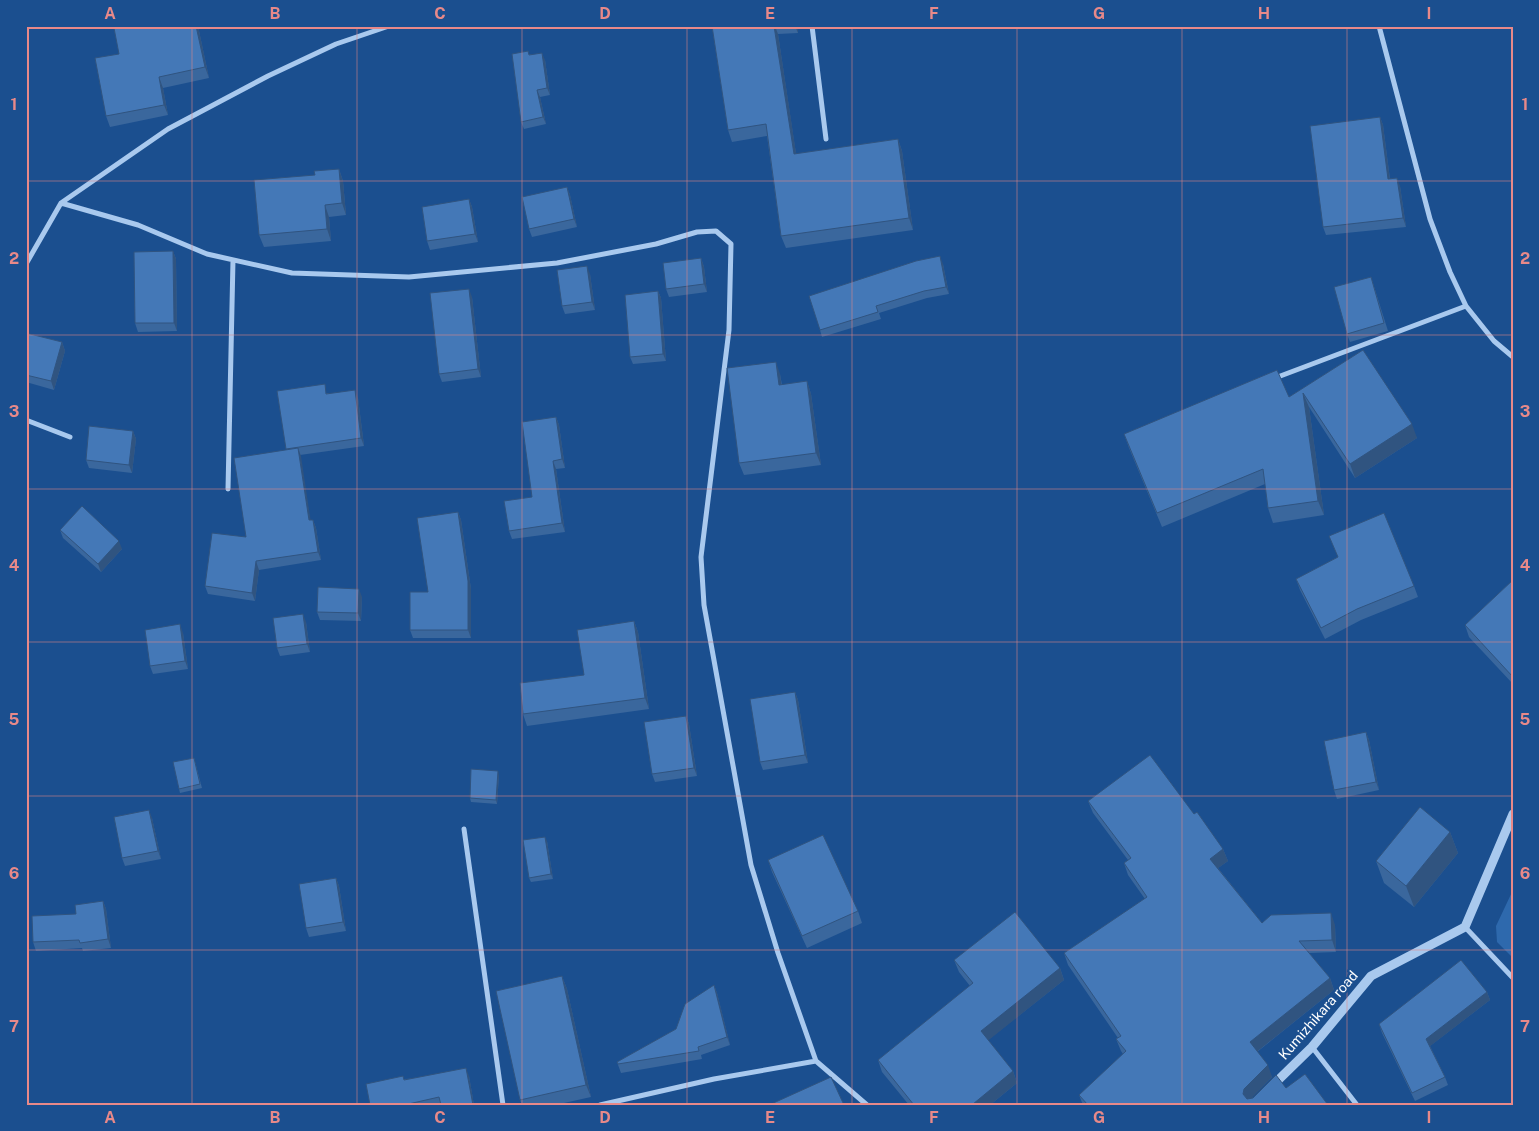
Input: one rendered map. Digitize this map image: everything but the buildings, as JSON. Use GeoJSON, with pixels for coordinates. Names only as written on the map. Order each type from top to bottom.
{"type":"FeatureCollection","features":[{"type":"Feature","properties":{"kind":"street"},"geometry":{"type":"LineString","coordinates":[[26,264],[61,203],[168,129],[285,68],[336,44],[389,26]]}},
{"type":"Feature","properties":{"kind":"street"},"geometry":{"type":"LineString","coordinates":[[812,26],[826,139]]}},
{"type":"Feature","properties":{"kind":"street"},"geometry":{"type":"LineString","coordinates":[[1379,26],[1430,218],[1450,272],[1466,306],[1494,341],[1513,357]]}},
{"type":"Feature","properties":{"kind":"street"},"geometry":{"type":"LineString","coordinates":[[61,203],[138,225],[207,254],[292,274],[409,277],[557,263],[656,244],[697,232],[716,231],[731,244],[730,330],[701,557],[704,605],[751,865],[778,953],[816,1061],[867,1105]]}},
{"type":"Feature","properties":{"kind":"street"},"geometry":{"type":"LineString","coordinates":[[228,489],[233,260]]}},
{"type":"Feature","properties":{"kind":"street"},"geometry":{"type":"LineString","coordinates":[[1268,380],[1466,306]]}},
{"type":"Feature","properties":{"kind":"street"},"geometry":{"type":"LineString","coordinates":[[26,420],[70,437]]}},
{"type":"Feature","properties":{"kind":"street"},"geometry":{"type":"LineString","coordinates":[[1513,814],[1464,927],[1513,978]]}},
{"type":"Feature","properties":{"kind":"street"},"geometry":{"type":"LineString","coordinates":[[464,829],[504,1105]]}},
{"type":"Feature","properties":{"kind":"street","name":"Kumizhikara road"},"geometry":{"type":"LineString","coordinates":[[1266,1092],[1312,1046],[1371,976],[1464,927]]}},
{"type":"Feature","properties":{"kind":"street"},"geometry":{"type":"LineString","coordinates":[[1312,1046],[1357,1105]]}},
{"type":"Feature","properties":{"kind":"street"},"geometry":{"type":"LineString","coordinates":[[600,1105],[714,1079],[816,1061]]}},
{"type":"Feature","properties":{"kind":"shaded area"},"geometry":{"type":"Polygon","coordinates":[[[1513,890],[1513,958],[1497,942],[1496,926],[1513,890]]]}}]}
